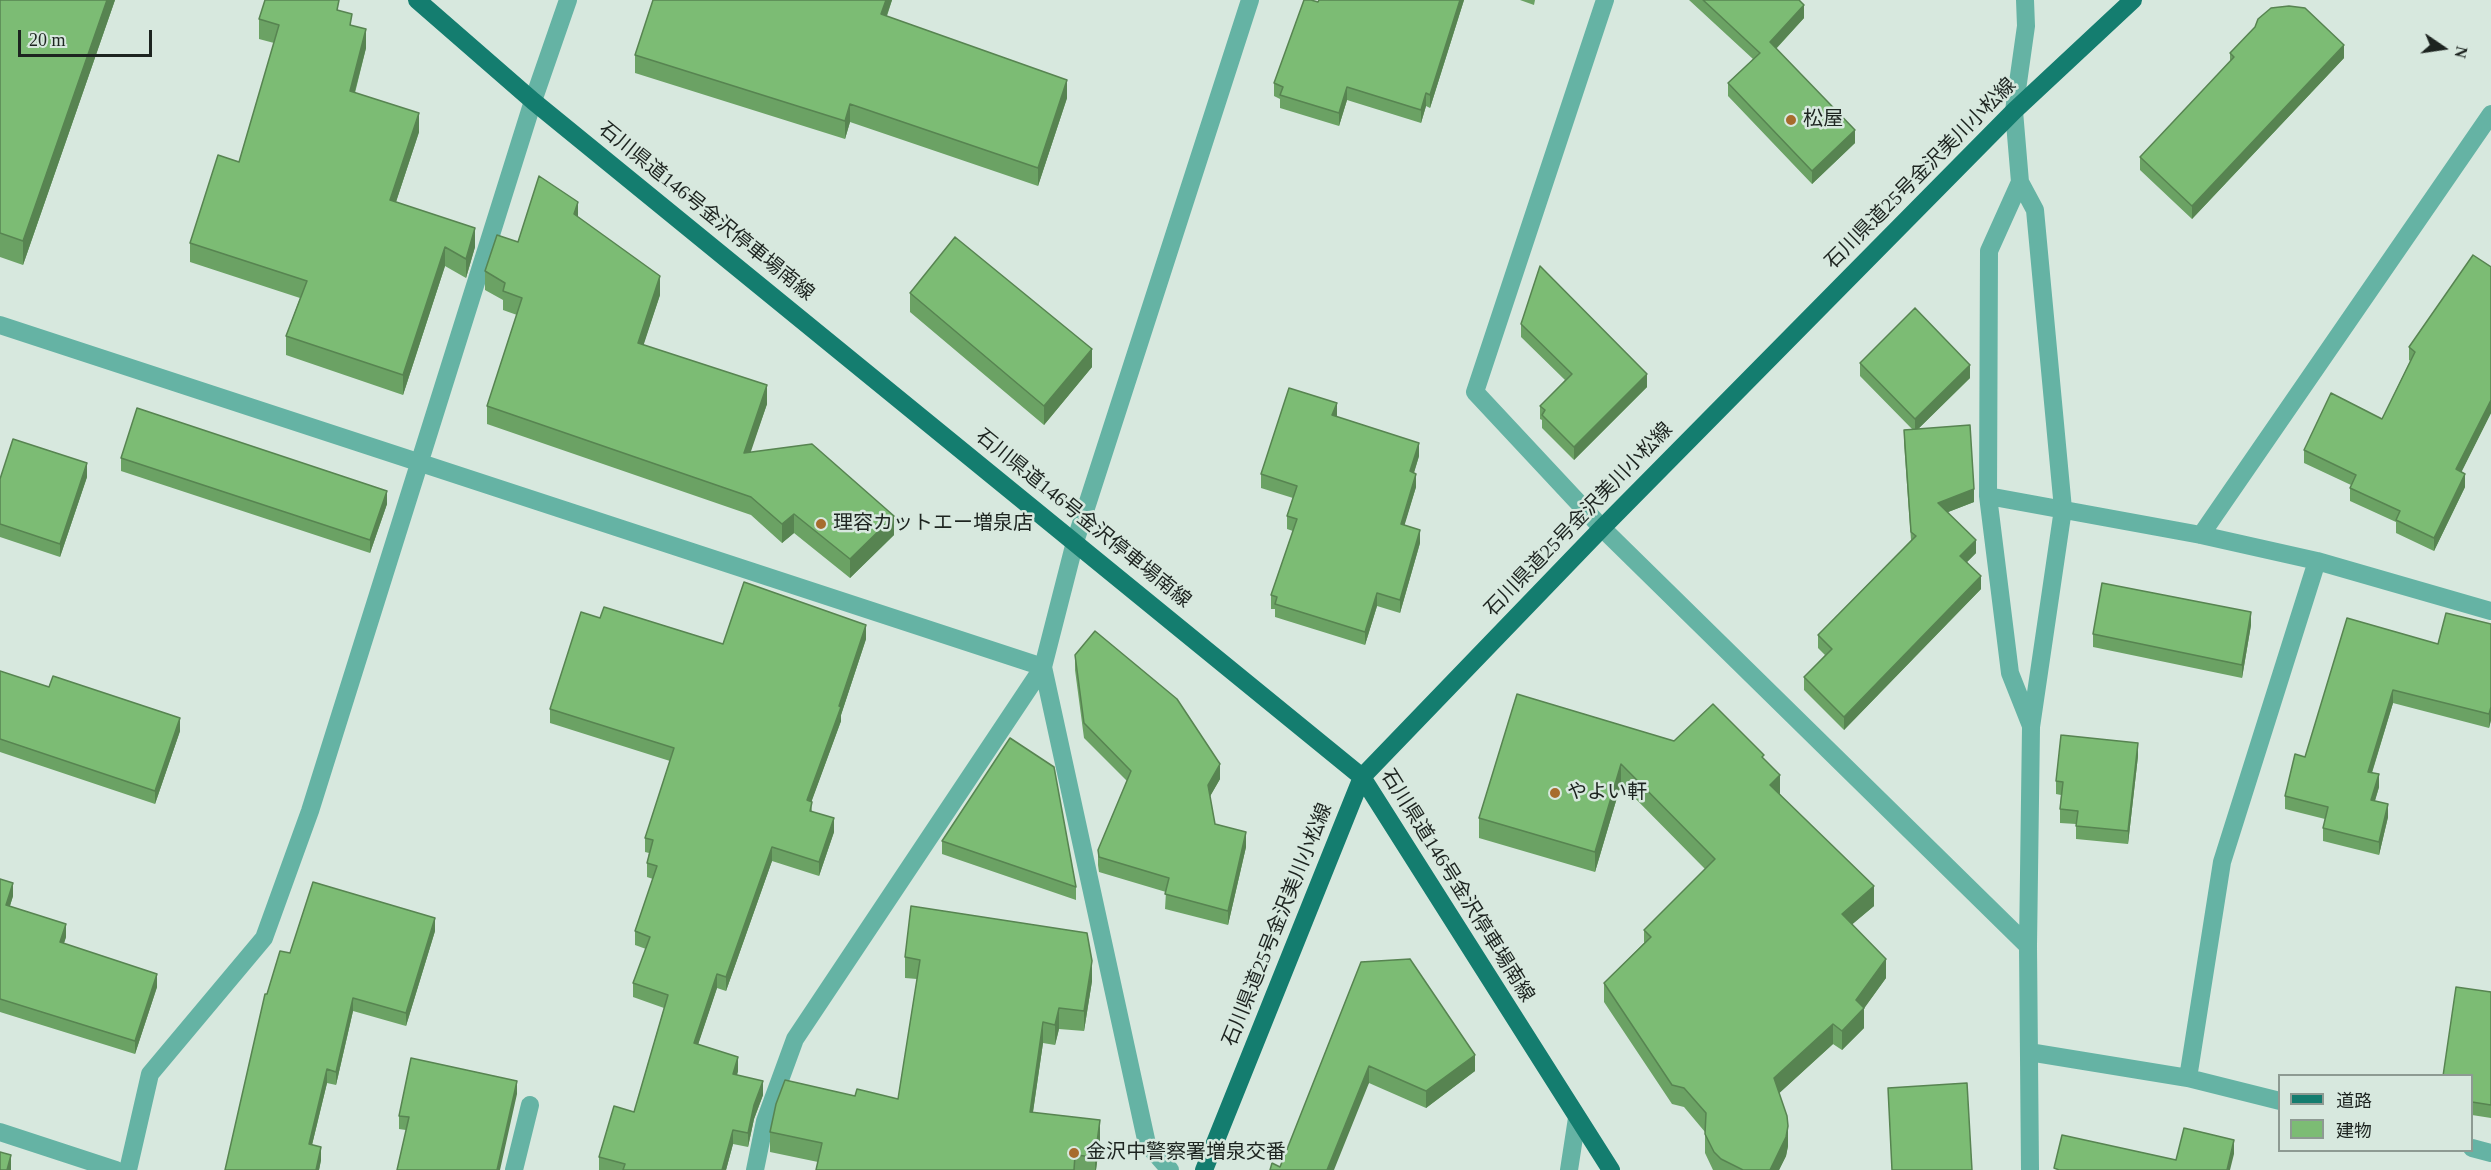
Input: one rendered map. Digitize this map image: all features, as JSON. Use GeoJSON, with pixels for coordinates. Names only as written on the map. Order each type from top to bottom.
{"type":"FeatureCollection","features":[{"type":"Feature","properties":{"kind":"main road","name":"石川県道146号金沢停車場南線"},"geometry":{"type":"LineString","coordinates":[[417,0],[533,101],[1362,777],[1611,1170]]}},
{"type":"Feature","properties":{"kind":"main road","name":"石川県道25号金沢美川小松線"},"geometry":{"type":"LineString","coordinates":[[1204,1170],[1362,777],[1602,528],[2014,111],[2133,0]]}},
{"type":"Feature","properties":{"kind":"street"},"geometry":{"type":"LineString","coordinates":[[128,1170],[150,1074],[264,938],[310,811],[533,101],[568,0]]}},
{"type":"Feature","properties":{"kind":"street"},"geometry":{"type":"LineString","coordinates":[[754,1170],[765,1121],[795,1039],[1043,667],[1075,542],[1250,0]]}},
{"type":"Feature","properties":{"kind":"street"},"geometry":{"type":"LineString","coordinates":[[1605,0],[1475,392],[1602,528],[2028,946]]}},
{"type":"Feature","properties":{"kind":"street"},"geometry":{"type":"LineString","coordinates":[[2025,0],[2026,26],[2014,111],[2020,182],[2035,210],[2064,509],[2031,727],[2028,946],[2030,1170]]}},
{"type":"Feature","properties":{"kind":"street"},"geometry":{"type":"LineString","coordinates":[[2200,536],[2491,114]]}},
{"type":"Feature","properties":{"kind":"street"},"geometry":{"type":"LineString","coordinates":[[2020,182],[1989,251],[1988,496],[2010,673],[2031,727]]}},
{"type":"Feature","properties":{"kind":"street"},"geometry":{"type":"LineString","coordinates":[[0,325],[1043,667]]}},
{"type":"Feature","properties":{"kind":"street"},"geometry":{"type":"LineString","coordinates":[[1988,496],[2064,509],[2317,561],[2491,611]]}},
{"type":"Feature","properties":{"kind":"street"},"geometry":{"type":"LineString","coordinates":[[2188,1078],[2222,862],[2317,561]]}},
{"type":"Feature","properties":{"kind":"street"},"geometry":{"type":"LineString","coordinates":[[1043,667],[1148,1144],[1170,1170]]}},
{"type":"Feature","properties":{"kind":"street"},"geometry":{"type":"LineString","coordinates":[[2030,1052],[2188,1078],[2278,1100]]}},
{"type":"Feature","properties":{"kind":"street"},"geometry":{"type":"LineString","coordinates":[[514,1170],[530,1105]]}},
{"type":"Feature","properties":{"kind":"street"},"geometry":{"type":"LineString","coordinates":[[1569,1170],[1577,1118]]}},
{"type":"Feature","properties":{"kind":"street"},"geometry":{"type":"LineString","coordinates":[[0,1132],[116,1170]]}},
{"type":"Feature","properties":{"kind":"street"},"geometry":{"type":"LineString","coordinates":[[2473,1148],[2491,1153]]}},
{"type":"Feature","properties":{"kind":"building"},"geometry":{"type":"Polygon","coordinates":[[[0,0],[107,0],[23,241],[0,233],[0,0]]]}},
{"type":"Feature","properties":{"kind":"building"},"geometry":{"type":"Polygon","coordinates":[[[265,0],[339,0],[337,10],[352,14],[350,25],[366,29],[350,91],[419,113],[390,200],[475,228],[466,259],[445,247],[403,375],[286,336],[307,281],[190,243],[218,155],[239,162],[279,25],[259,19],[265,0]]]}},
{"type":"Feature","properties":{"kind":"building"},"geometry":{"type":"Polygon","coordinates":[[[653,0],[886,0],[881,14],[1067,80],[1038,168],[850,104],[845,121],[635,55],[653,0]]]}},
{"type":"Feature","properties":{"kind":"building"},"geometry":{"type":"Polygon","coordinates":[[[1304,0],[1318,2],[1319,0],[1460,0],[1430,95],[1426,93],[1421,110],[1347,87],[1339,113],[1280,95],[1283,87],[1274,83],[1304,0]]]}},
{"type":"Feature","properties":{"kind":"building"},"geometry":{"type":"Polygon","coordinates":[[[1703,0],[1799,0],[1804,5],[1770,42],[1855,130],[1812,171],[1728,83],[1760,53],[1703,0]]]}},
{"type":"Feature","properties":{"kind":"building"},"geometry":{"type":"Polygon","coordinates":[[[2289,6],[2305,8],[2344,45],[2192,206],[2140,157],[2234,57],[2230,53],[2255,27],[2258,19],[2271,8],[2289,6]]]}},
{"type":"Feature","properties":{"kind":"building"},"geometry":{"type":"Polygon","coordinates":[[[539,176],[578,202],[574,214],[660,276],[638,343],[767,385],[744,453],[812,444],[894,516],[850,559],[794,514],[782,524],[751,497],[487,406],[522,298],[503,291],[505,283],[485,271],[497,235],[518,242],[539,176]]]}},
{"type":"Feature","properties":{"kind":"building"},"geometry":{"type":"Polygon","coordinates":[[[955,237],[1092,349],[1044,406],[910,293],[955,237]]]}},
{"type":"Feature","properties":{"kind":"building"},"geometry":{"type":"Polygon","coordinates":[[[2473,255],[2491,267],[2491,400],[2456,469],[2465,474],[2434,538],[2396,520],[2400,511],[2350,488],[2356,475],[2304,450],[2331,393],[2382,419],[2415,352],[2409,347],[2473,255]]]}},
{"type":"Feature","properties":{"kind":"building"},"geometry":{"type":"Polygon","coordinates":[[[1540,266],[1647,374],[1574,447],[1542,415],[1545,410],[1540,406],[1572,374],[1521,324],[1540,266]]]}},
{"type":"Feature","properties":{"kind":"building"},"geometry":{"type":"Polygon","coordinates":[[[1915,308],[1970,365],[1915,419],[1860,363],[1915,308]]]}},
{"type":"Feature","properties":{"kind":"building"},"geometry":{"type":"Polygon","coordinates":[[[1289,388],[1337,403],[1332,415],[1419,443],[1410,471],[1416,474],[1401,524],[1420,530],[1400,600],[1377,593],[1365,632],[1275,604],[1277,597],[1271,595],[1297,519],[1287,516],[1297,486],[1261,474],[1289,388]]]}},
{"type":"Feature","properties":{"kind":"building"},"geometry":{"type":"Polygon","coordinates":[[[137,408],[387,491],[370,540],[121,458],[137,408]]]}},
{"type":"Feature","properties":{"kind":"building"},"geometry":{"type":"Polygon","coordinates":[[[1970,425],[1974,489],[1938,503],[1976,540],[1960,556],[1981,576],[1844,717],[1804,677],[1832,649],[1818,635],[1916,536],[1911,532],[1904,430],[1970,425]]]}},
{"type":"Feature","properties":{"kind":"building"},"geometry":{"type":"Polygon","coordinates":[[[13,439],[87,463],[60,544],[0,524],[0,479],[13,439]]]}},
{"type":"Feature","properties":{"kind":"building"},"geometry":{"type":"Polygon","coordinates":[[[744,582],[866,625],[839,706],[841,707],[807,800],[812,802],[810,811],[834,818],[819,862],[772,847],[726,977],[717,974],[694,1043],[738,1057],[733,1074],[763,1081],[754,1105],[748,1133],[733,1130],[722,1170],[623,1170],[625,1164],[599,1157],[614,1106],[634,1112],[668,995],[633,983],[650,937],[635,931],[657,866],[647,863],[653,840],[645,838],[674,748],[550,709],[581,612],[600,618],[604,607],[723,644],[744,582]]]}},
{"type":"Feature","properties":{"kind":"building"},"geometry":{"type":"Polygon","coordinates":[[[2102,583],[2251,612],[2242,665],[2093,634],[2102,583]]]}},
{"type":"Feature","properties":{"kind":"building"},"geometry":{"type":"Polygon","coordinates":[[[2446,613],[2491,624],[2491,707],[2489,714],[2393,690],[2368,772],[2379,774],[2371,800],[2388,804],[2379,842],[2323,828],[2328,807],[2285,796],[2295,754],[2305,757],[2347,618],[2438,644],[2446,613]]]}},
{"type":"Feature","properties":{"kind":"building"},"geometry":{"type":"Polygon","coordinates":[[[1095,631],[1177,699],[1220,764],[1208,785],[1215,824],[1246,832],[1228,911],[1165,894],[1169,878],[1099,857],[1098,850],[1131,771],[1084,723],[1075,655],[1095,631]]]}},
{"type":"Feature","properties":{"kind":"building"},"geometry":{"type":"Polygon","coordinates":[[[0,671],[49,687],[53,676],[180,718],[155,791],[0,739],[0,671]]]}},
{"type":"Feature","properties":{"kind":"building"},"geometry":{"type":"Polygon","coordinates":[[[1517,694],[1674,741],[1713,704],[1764,755],[1762,757],[1780,775],[1770,785],[1874,886],[1842,914],[1886,959],[1856,1000],[1864,1008],[1842,1031],[1833,1024],[1774,1078],[1787,1116],[1788,1126],[1786,1137],[1770,1170],[1743,1170],[1721,1159],[1714,1152],[1705,1134],[1706,1113],[1684,1088],[1672,1085],[1604,983],[1651,937],[1644,930],[1715,859],[1621,764],[1595,852],[1479,818],[1517,694]]]}},
{"type":"Feature","properties":{"kind":"building"},"geometry":{"type":"Polygon","coordinates":[[[2061,735],[2138,743],[2128,831],[2076,826],[2078,811],[2060,809],[2063,782],[2056,781],[2061,735]]]}},
{"type":"Feature","properties":{"kind":"building"},"geometry":{"type":"Polygon","coordinates":[[[1010,738],[1054,767],[1076,887],[942,841],[1010,738]]]}},
{"type":"Feature","properties":{"kind":"building"},"geometry":{"type":"Polygon","coordinates":[[[0,879],[13,883],[6,905],[66,924],[60,942],[157,974],[135,1041],[0,999],[0,879]]]}},
{"type":"Feature","properties":{"kind":"building"},"geometry":{"type":"Polygon","coordinates":[[[313,882],[435,918],[406,1013],[353,998],[336,1072],[327,1069],[309,1144],[321,1147],[316,1170],[225,1170],[265,994],[267,994],[280,951],[290,953],[313,882]]]}},
{"type":"Feature","properties":{"kind":"building"},"geometry":{"type":"Polygon","coordinates":[[[911,906],[1087,933],[1092,961],[1084,1011],[1059,1008],[1055,1025],[1043,1022],[1030,1112],[1100,1120],[1095,1157],[1075,1155],[1074,1170],[816,1170],[822,1143],[770,1132],[776,1104],[785,1080],[855,1096],[857,1089],[898,1099],[920,960],[905,957],[911,906]]]}},
{"type":"Feature","properties":{"kind":"building"},"geometry":{"type":"Polygon","coordinates":[[[1410,959],[1475,1055],[1426,1091],[1369,1066],[1327,1170],[1270,1170],[1272,1163],[1280,1167],[1361,962],[1410,959]]]}},
{"type":"Feature","properties":{"kind":"building"},"geometry":{"type":"Polygon","coordinates":[[[2456,987],[2491,992],[2491,1105],[2473,1102],[2473,1074],[2443,1074],[2456,987]]]}},
{"type":"Feature","properties":{"kind":"building"},"geometry":{"type":"Polygon","coordinates":[[[411,1058],[517,1081],[497,1170],[397,1170],[409,1117],[399,1116],[411,1058]]]}},
{"type":"Feature","properties":{"kind":"building"},"geometry":{"type":"Polygon","coordinates":[[[1967,1083],[1972,1170],[1892,1170],[1888,1088],[1967,1083]]]}},
{"type":"Feature","properties":{"kind":"building"},"geometry":{"type":"Polygon","coordinates":[[[2184,1128],[2234,1140],[2227,1170],[2059,1170],[2054,1168],[2062,1135],[2176,1160],[2184,1128]]]}},
{"type":"Feature","properties":{"kind":"building"},"geometry":{"type":"Polygon","coordinates":[[[0,1152],[11,1155],[7,1170],[0,1170],[0,1152]]]}},
{"type":"Feature","properties":{"kind":"place","name":"松屋"},"geometry":{"type":"Point","coordinates":[1791,120]}},
{"type":"Feature","properties":{"kind":"place","name":"理容カットエー増泉店"},"geometry":{"type":"Point","coordinates":[821,524]}},
{"type":"Feature","properties":{"kind":"place","name":"やよい軒"},"geometry":{"type":"Point","coordinates":[1555,793]}},
{"type":"Feature","properties":{"kind":"place","name":"金沢中警察署増泉交番"},"geometry":{"type":"Point","coordinates":[1074,1153]}}]}
